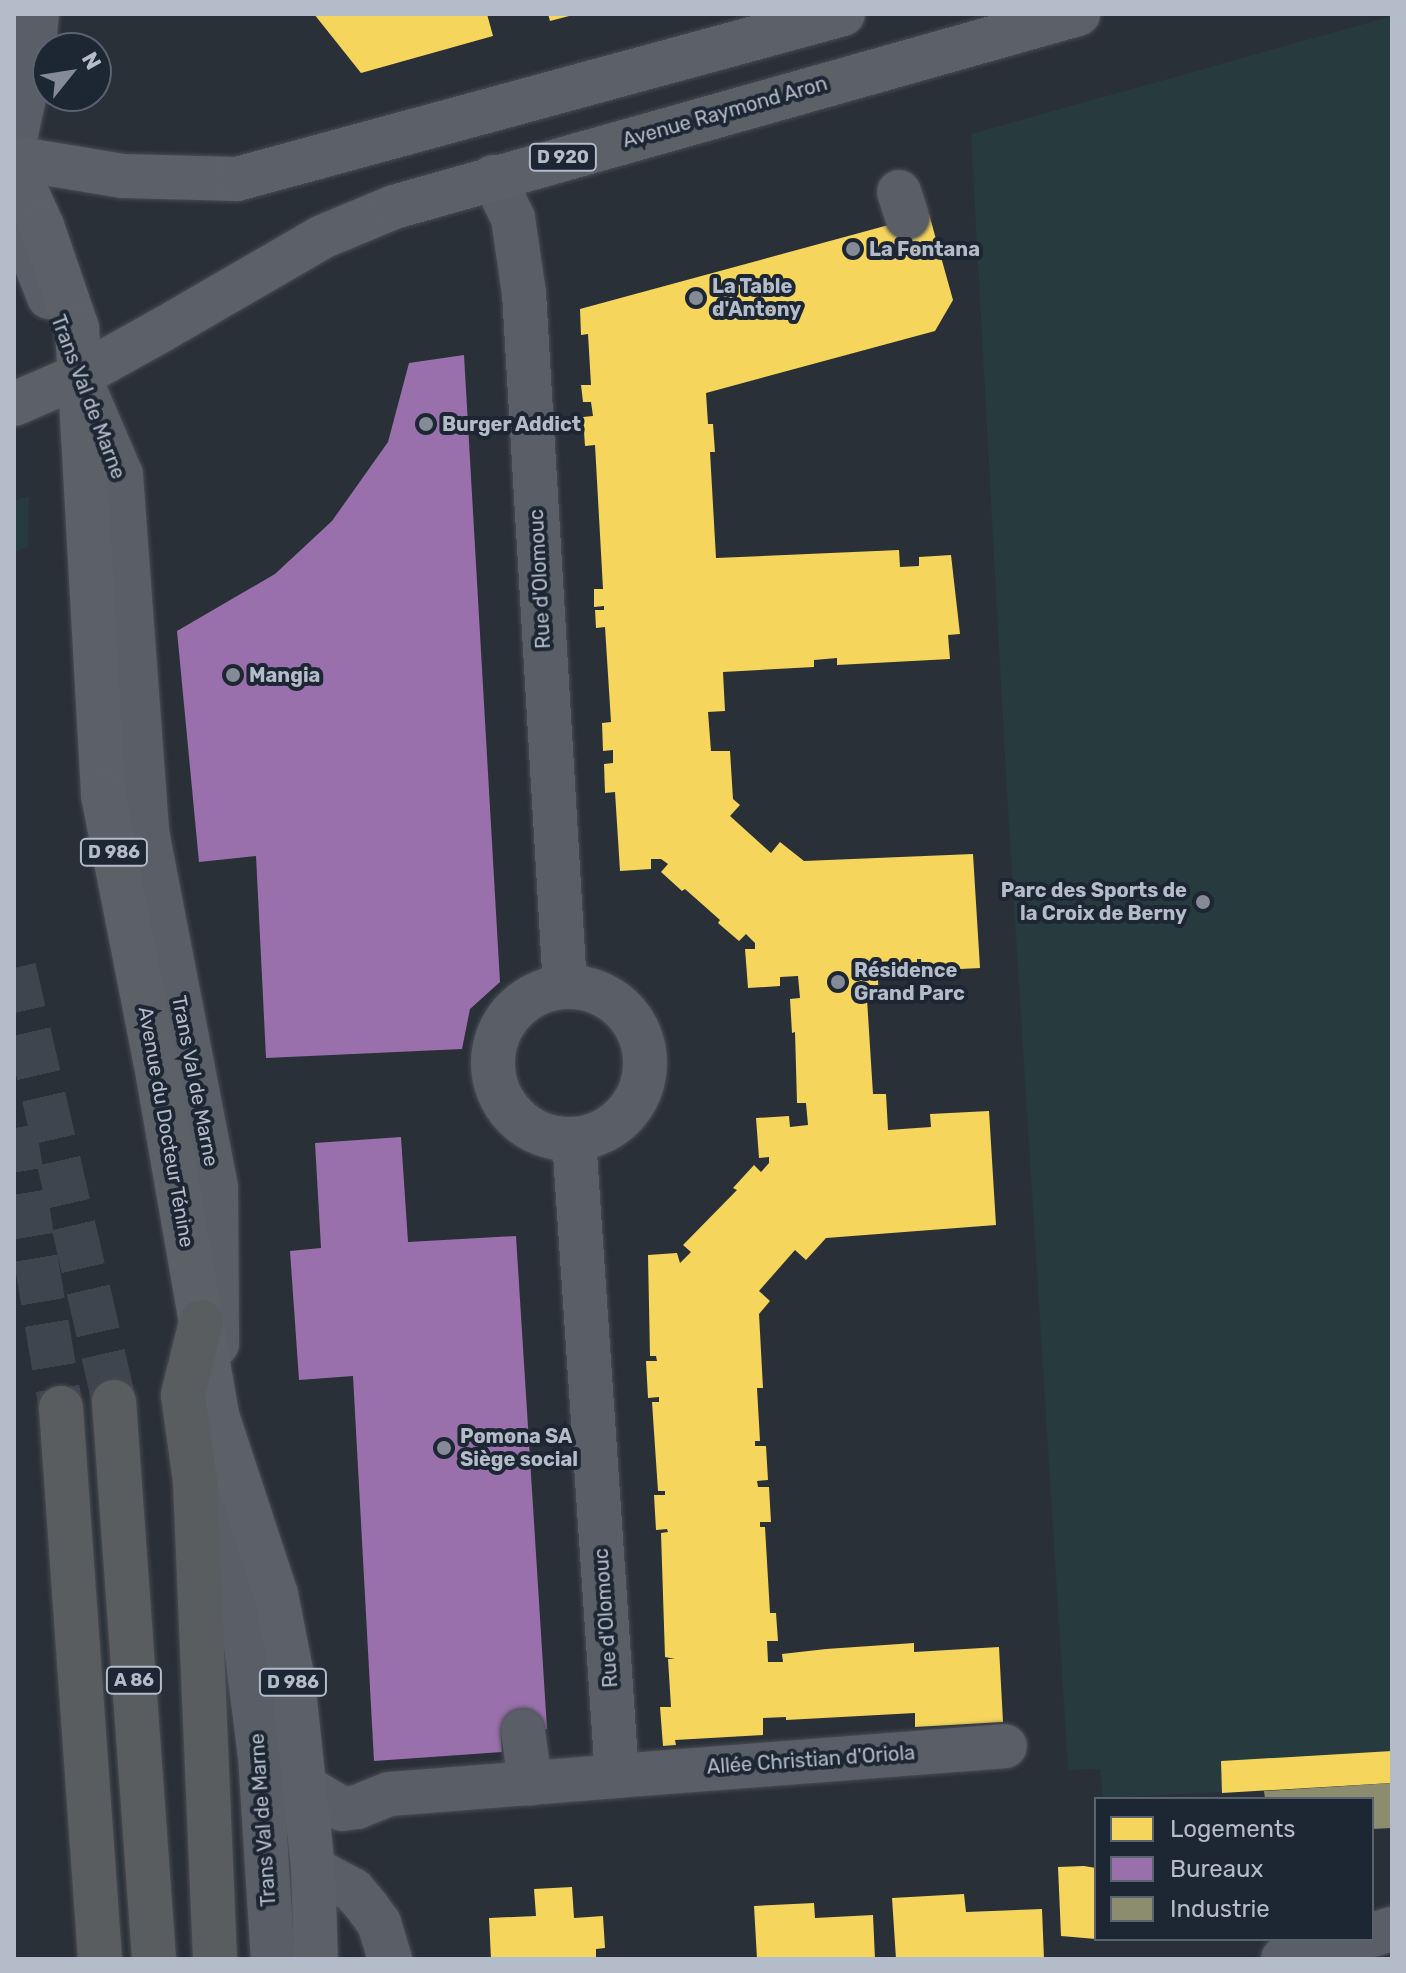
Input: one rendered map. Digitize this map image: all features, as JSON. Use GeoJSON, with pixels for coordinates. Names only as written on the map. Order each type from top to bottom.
{"type":"FeatureCollection","features":[{"type":"Feature","properties":{"kind":"highway"},"geometry":{"type":"LineString","coordinates":[[201,1322],[183,1395],[195,1482],[215,1959]]}},
{"type":"Feature","properties":{"kind":"highway","name":"A 86"},"geometry":{"type":"LineString","coordinates":[[114,1402],[154,1959]]}},
{"type":"Feature","properties":{"kind":"highway","name":"A 86"},"geometry":{"type":"LineString","coordinates":[[61,1408],[100,1959]]}},
{"type":"Feature","properties":{"kind":"main road"},"geometry":{"type":"LineString","coordinates":[[14,161],[123,176],[237,179],[843,14]]}},
{"type":"Feature","properties":{"kind":"main road","name":"Avenue Raymond Aron"},"geometry":{"type":"LineString","coordinates":[[79,376],[322,237],[394,207],[1078,14]]}},
{"type":"Feature","properties":{"kind":"main road","name":"D 986"},"geometry":{"type":"LineString","coordinates":[[14,161],[42,226],[77,328],[79,376]]}},
{"type":"Feature","properties":{"kind":"main road","name":"D 920"},"geometry":{"type":"LineString","coordinates":[[14,404],[79,376]]}},
{"type":"Feature","properties":{"kind":"main road","name":"Avenue du Docteur Ténine"},"geometry":{"type":"LineString","coordinates":[[79,376],[103,795],[155,1059],[217,1415],[276,1594],[293,1681],[313,1869],[316,1959]]}},
{"type":"Feature","properties":{"kind":"street"},"geometry":{"type":"LineString","coordinates":[[14,144],[33,56],[37,14]]}},
{"type":"Feature","properties":{"kind":"street","name":"Rue d'Olomouc"},"geometry":{"type":"LineString","coordinates":[[493,177],[513,218],[524,293],[565,987]]}},
{"type":"Feature","properties":{"kind":"street","name":"Trans Val de Marne"},"geometry":{"type":"LineString","coordinates":[[14,225],[34,259],[121,475],[147,832],[216,1187],[217,1415],[260,1755],[273,1959]]}},
{"type":"Feature","properties":{"kind":"street"},"geometry":{"type":"LineString","coordinates":[[565,987],[589,989],[611,999],[635,1026],[646,1059],[643,1083],[625,1114],[597,1135],[574,1139],[550,1137],[528,1128],[511,1112],[499,1092],[493,1069],[495,1045],[504,1022],[521,1005],[542,992],[565,987]]}},
{"type":"Feature","properties":{"kind":"street","name":"Rue d'Olomouc"},"geometry":{"type":"LineString","coordinates":[[574,1139],[617,1776]]}},
{"type":"Feature","properties":{"kind":"street"},"geometry":{"type":"LineString","coordinates":[[523,1731],[530,1784]]}},
{"type":"Feature","properties":{"kind":"street","name":"Allée Christian d'Oriola"},"geometry":{"type":"LineString","coordinates":[[617,1776],[1005,1746]]}},
{"type":"Feature","properties":{"kind":"street"},"geometry":{"type":"LineString","coordinates":[[305,1787],[342,1809],[357,1807],[390,1794],[617,1776]]}},
{"type":"Feature","properties":{"kind":"street"},"geometry":{"type":"LineString","coordinates":[[313,1869],[353,1890],[379,1923],[390,1959]]}},
{"type":"Feature","properties":{"kind":"street"},"geometry":{"type":"LineString","coordinates":[[1283,1959],[1349,1941]]}},
{"type":"Feature","properties":{"kind":"green space","name":"Parc des Sports de la Croix de Berny"},"geometry":{"type":"Polygon","coordinates":[[[1392,16],[1392,1783],[1103,1797],[1100,1769],[1068,1770],[1007,794],[971,134],[1392,16]]]}},
{"type":"Feature","properties":{"kind":"green space"},"geometry":{"type":"Polygon","coordinates":[[[29,496],[28,547],[14,552],[14,501],[29,496]]]}},
{"type":"Feature","properties":{"kind":"building: Logements"},"geometry":{"type":"Polygon","coordinates":[[[314,14],[487,14],[493,36],[361,73],[314,14]]]}},
{"type":"Feature","properties":{"kind":"building: Logements"},"geometry":{"type":"Polygon","coordinates":[[[548,14],[573,14],[573,15],[550,21],[548,14]]]}},
{"type":"Feature","properties":{"kind":"building: Logements","name":"Résidence Grand Parc"},"geometry":{"type":"Polygon","coordinates":[[[929,214],[953,300],[935,331],[706,393],[708,424],[713,424],[715,452],[710,452],[716,558],[899,550],[900,567],[919,566],[919,557],[951,555],[960,634],[948,635],[950,659],[837,665],[837,658],[814,660],[814,667],[723,672],[725,711],[708,712],[711,751],[730,751],[733,799],[740,805],[730,816],[771,853],[780,842],[804,861],[973,854],[980,968],[922,971],[921,959],[917,959],[917,969],[896,970],[895,961],[877,962],[879,999],[867,999],[873,1094],[886,1094],[888,1130],[931,1127],[930,1114],[989,1111],[996,1225],[826,1238],[806,1260],[795,1250],[759,1291],[770,1301],[759,1314],[763,1388],[757,1388],[760,1441],[755,1441],[755,1446],[766,1446],[768,1480],[757,1481],[758,1487],[769,1487],[771,1522],[760,1522],[760,1527],[765,1527],[770,1613],[776,1613],[778,1641],[767,1641],[768,1662],[783,1662],[782,1654],[914,1643],[914,1652],[999,1647],[1003,1722],[915,1727],[915,1713],[786,1720],[786,1717],[763,1718],[763,1735],[675,1740],[676,1745],[663,1746],[660,1707],[671,1707],[668,1659],[675,1659],[665,1657],[661,1533],[668,1532],[667,1529],[656,1530],[654,1495],[665,1495],[665,1491],[658,1491],[652,1402],[659,1402],[659,1397],[648,1398],[646,1361],[657,1361],[656,1356],[650,1356],[648,1255],[677,1253],[680,1263],[691,1252],[683,1245],[737,1190],[733,1188],[754,1165],[761,1172],[769,1163],[769,1157],[759,1158],[756,1118],[789,1116],[790,1127],[808,1125],[806,1103],[797,1103],[795,1032],[792,1033],[790,999],[800,998],[798,976],[780,977],[780,986],[748,988],[745,949],[755,949],[755,943],[746,934],[739,941],[718,923],[720,920],[661,872],[668,864],[661,859],[651,859],[651,869],[620,871],[615,792],[605,793],[604,764],[613,763],[613,750],[603,751],[602,723],[611,722],[605,627],[596,628],[595,610],[604,610],[604,606],[594,607],[594,589],[603,589],[595,445],[585,446],[583,417],[593,416],[591,402],[583,402],[581,385],[591,385],[588,334],[581,335],[580,309],[929,214]]]}},
{"type":"Feature","properties":{"kind":"building: Logements"},"geometry":{"type":"Polygon","coordinates":[[[1392,1751],[1392,1783],[1222,1793],[1221,1761],[1392,1751]]]}},
{"type":"Feature","properties":{"kind":"building: Logements"},"geometry":{"type":"Polygon","coordinates":[[[1058,1867],[1094,1868],[1094,1939],[1061,1936],[1058,1867]]]}},
{"type":"Feature","properties":{"kind":"building: Logements"},"geometry":{"type":"Polygon","coordinates":[[[572,1887],[574,1918],[603,1916],[605,1948],[596,1949],[596,1959],[491,1959],[489,1918],[536,1916],[534,1889],[572,1887]]]}},
{"type":"Feature","properties":{"kind":"building: Logements"},"geometry":{"type":"Polygon","coordinates":[[[964,1894],[966,1912],[1042,1909],[1044,1959],[896,1959],[892,1898],[964,1894]]]}},
{"type":"Feature","properties":{"kind":"building: Logements"},"geometry":{"type":"Polygon","coordinates":[[[814,1903],[815,1918],[873,1915],[875,1959],[757,1959],[754,1906],[814,1903]]]}},
{"type":"Feature","properties":{"kind":"building: Bureaux"},"geometry":{"type":"Polygon","coordinates":[[[464,355],[500,982],[470,1009],[462,1049],[266,1058],[256,856],[199,862],[177,631],[275,574],[332,521],[388,442],[409,363],[464,355]]]}},
{"type":"Feature","properties":{"kind":"building: Bureaux","name":"Pomona SA Siège social"},"geometry":{"type":"Polygon","coordinates":[[[401,1137],[408,1242],[516,1236],[547,1729],[501,1732],[502,1752],[374,1761],[353,1376],[299,1380],[290,1251],[321,1248],[315,1143],[401,1137]]]}},
{"type":"Feature","properties":{"kind":"building: Industrie"},"geometry":{"type":"Polygon","coordinates":[[[1392,1783],[1392,1828],[1374,1829],[1374,1797],[1265,1797],[1264,1791],[1392,1783]]]}},
{"type":"Feature","properties":{"kind":"tunnel"},"geometry":{"type":"LineString","coordinates":[[14,968],[114,1402]]}},
{"type":"Feature","properties":{"kind":"tunnel"},"geometry":{"type":"LineString","coordinates":[[14,1128],[61,1408]]}},
{"type":"Feature","properties":{"kind":"place","name":"La Fontana"},"geometry":{"type":"Point","coordinates":[853,249]}},
{"type":"Feature","properties":{"kind":"place","name":"La Table d'Antony"},"geometry":{"type":"Point","coordinates":[696,298]}},
{"type":"Feature","properties":{"kind":"place","name":"Burger Addict"},"geometry":{"type":"Point","coordinates":[426,424]}},
{"type":"Feature","properties":{"kind":"place","name":"Mangia"},"geometry":{"type":"Point","coordinates":[233,675]}},
{"type":"Feature","properties":{"kind":"place","name":"Parc des Sports de la Croix de Berny"},"geometry":{"type":"Point","coordinates":[1203,902]}},
{"type":"Feature","properties":{"kind":"place","name":"Résidence Grand Parc"},"geometry":{"type":"Point","coordinates":[838,982]}},
{"type":"Feature","properties":{"kind":"place","name":"Pomona SA Siège social"},"geometry":{"type":"Point","coordinates":[444,1448]}}]}
